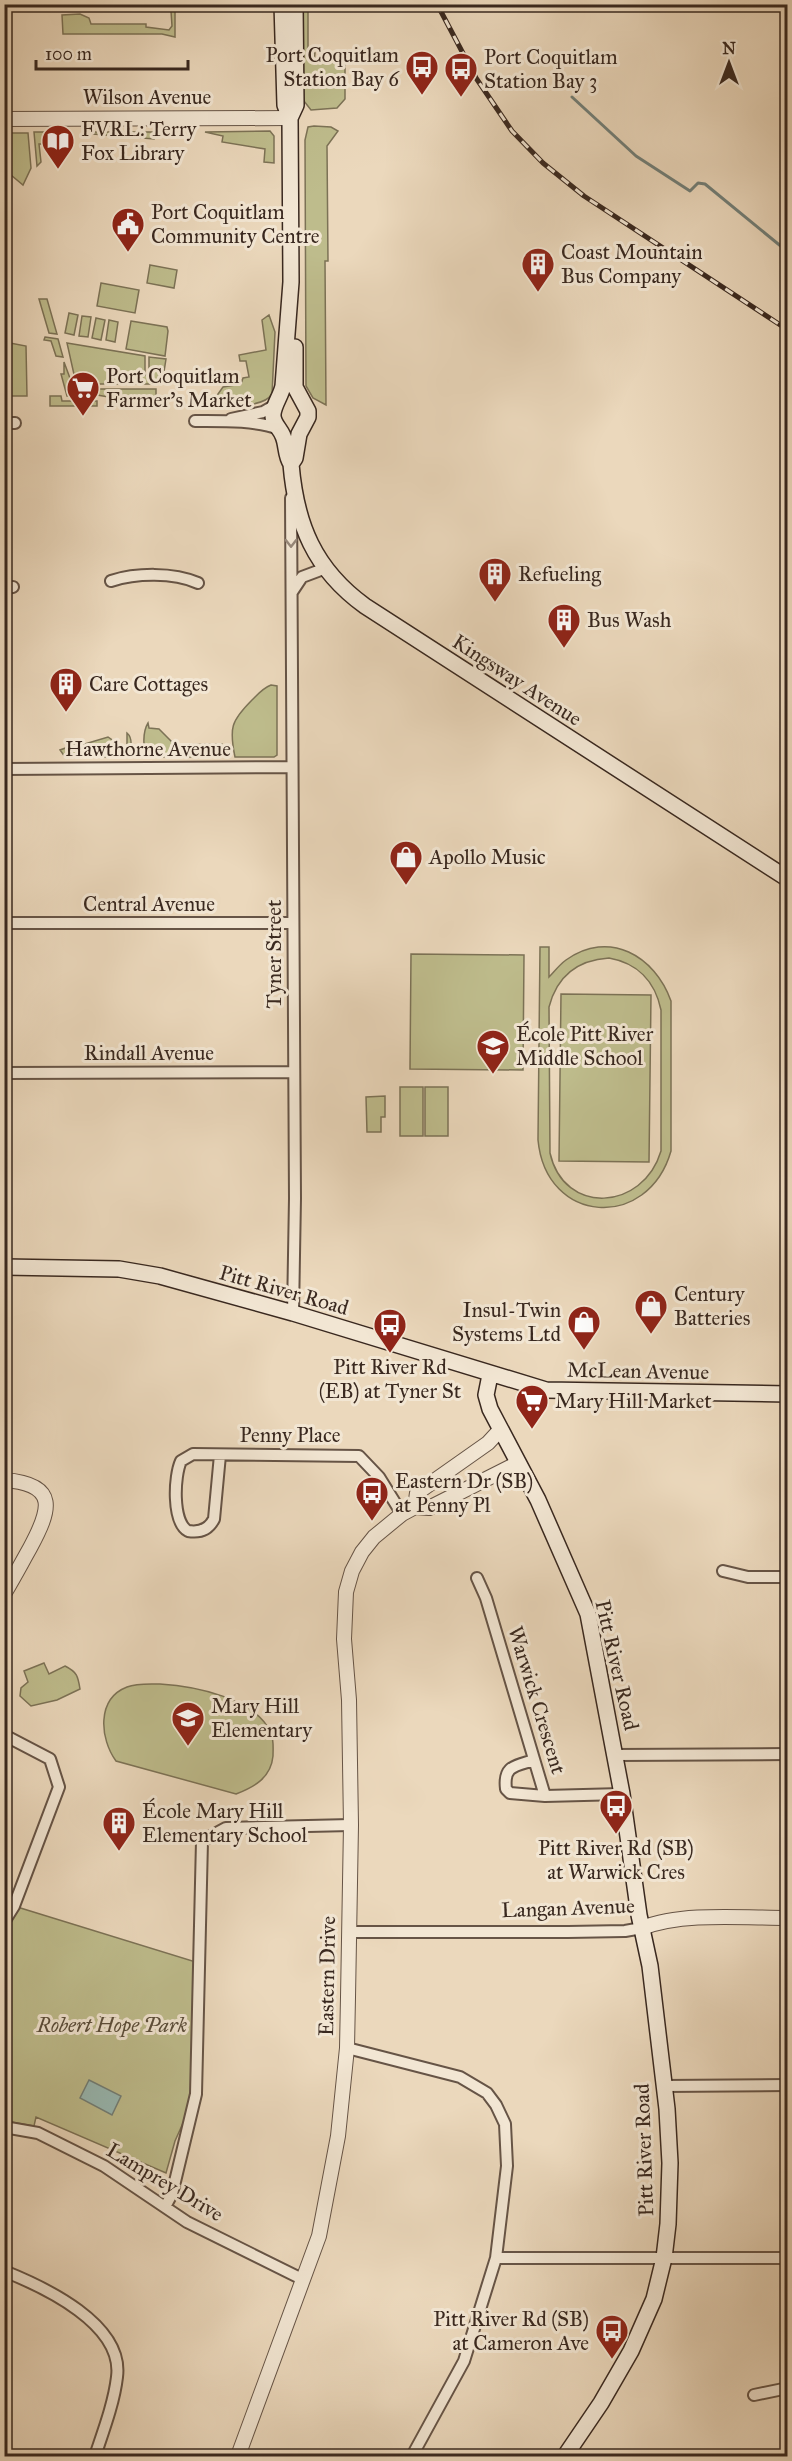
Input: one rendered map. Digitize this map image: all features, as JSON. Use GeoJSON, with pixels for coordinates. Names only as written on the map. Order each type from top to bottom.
{"type":"FeatureCollection","features":[{"type":"Feature","properties":{"kind":"main road","name":"Kingsway Avenue"},"geometry":{"type":"LineString","coordinates":[[282,4],[285,105],[290,118],[291,282],[283,386],[273,419],[285,443],[287,458],[291,464],[295,502],[308,540],[326,568],[348,593],[364,606],[788,879]]}},
{"type":"Feature","properties":{"kind":"main road","name":"Kingsway Avenue"},"geometry":{"type":"LineString","coordinates":[[290,118],[296,105],[295,4]]}},
{"type":"Feature","properties":{"kind":"main road","name":"Kingsway Avenue"},"geometry":{"type":"LineString","coordinates":[[291,282],[295,310],[295,384],[301,401],[308,411],[308,417],[298,439],[295,458],[291,464]]}},
{"type":"Feature","properties":{"kind":"main road"},"geometry":{"type":"LineString","coordinates":[[278,403],[290,398],[301,401]]}},
{"type":"Feature","properties":{"kind":"main road"},"geometry":{"type":"LineString","coordinates":[[280,429],[291,433],[303,428]]}},
{"type":"Feature","properties":{"kind":"main road","name":"Pitt River Road"},"geometry":{"type":"LineString","coordinates":[[4,1267],[138,1271],[293,1313],[490,1375],[487,1399],[500,1430],[538,1500],[588,1614],[622,1794],[650,1966],[664,2086],[670,2163],[664,2258],[654,2299],[631,2351],[601,2403],[565,2457]]}},
{"type":"Feature","properties":{"kind":"main road","name":"McLean Avenue"},"geometry":{"type":"LineString","coordinates":[[490,1375],[533,1388],[569,1392],[788,1394]]}},
{"type":"Feature","properties":{"kind":"street","name":"Wilson Avenue"},"geometry":{"type":"LineString","coordinates":[[4,119],[290,118]]}},
{"type":"Feature","properties":{"kind":"street"},"geometry":{"type":"LineString","coordinates":[[225,421],[263,412],[278,403]]}},
{"type":"Feature","properties":{"kind":"street"},"geometry":{"type":"LineString","coordinates":[[195,421],[225,421],[266,425],[280,429]]}},
{"type":"Feature","properties":{"kind":"street","name":"Tyner Street"},"geometry":{"type":"LineString","coordinates":[[291,464],[295,1198],[293,1313]]}},
{"type":"Feature","properties":{"kind":"street"},"geometry":{"type":"LineString","coordinates":[[291,595],[302,577],[326,568]]}},
{"type":"Feature","properties":{"kind":"street"},"geometry":{"type":"LineString","coordinates":[[111,581],[126,577],[164,576],[186,578],[198,583]]}},
{"type":"Feature","properties":{"kind":"street","name":"Hawthorne Avenue"},"geometry":{"type":"LineString","coordinates":[[4,769],[292,767]]}},
{"type":"Feature","properties":{"kind":"street","name":"Central Avenue"},"geometry":{"type":"LineString","coordinates":[[4,923],[293,923]]}},
{"type":"Feature","properties":{"kind":"street","name":"Rindall Avenue"},"geometry":{"type":"LineString","coordinates":[[4,1073],[293,1072]]}},
{"type":"Feature","properties":{"kind":"street","name":"Eastern Drive"},"geometry":{"type":"LineString","coordinates":[[238,2457],[318,2236],[338,2136],[346,2048],[351,1825],[349,1700],[344,1639],[346,1592],[352,1571],[362,1552],[374,1537],[408,1511],[417,1493],[488,1443],[500,1430]]}},
{"type":"Feature","properties":{"kind":"street","name":"Penny Place"},"geometry":{"type":"LineString","coordinates":[[220,1455],[214,1519],[211,1525],[202,1531],[188,1531],[181,1524],[177,1513],[178,1467],[184,1458],[193,1454],[359,1456],[408,1511]]}},
{"type":"Feature","properties":{"kind":"street","name":"Eastern Drive"},"geometry":{"type":"LineString","coordinates":[[408,1511],[429,1508],[518,1462]]}},
{"type":"Feature","properties":{"kind":"street"},"geometry":{"type":"LineString","coordinates":[[4,1480],[35,1487],[44,1497],[46,1508],[41,1527],[4,1594]]}},
{"type":"Feature","properties":{"kind":"street"},"geometry":{"type":"LineString","coordinates":[[723,1571],[748,1577],[788,1577]]}},
{"type":"Feature","properties":{"kind":"street","name":"Warwick Crescent"},"geometry":{"type":"LineString","coordinates":[[477,1578],[486,1598],[545,1796],[622,1794]]}},
{"type":"Feature","properties":{"kind":"street"},"geometry":{"type":"LineString","coordinates":[[4,1735],[50,1759],[59,1787],[14,1906],[4,1922]]}},
{"type":"Feature","properties":{"kind":"street"},"geometry":{"type":"LineString","coordinates":[[615,1755],[788,1754]]}},
{"type":"Feature","properties":{"kind":"street"},"geometry":{"type":"LineString","coordinates":[[534,1760],[510,1768],[506,1774],[506,1789],[510,1793],[545,1796]]}},
{"type":"Feature","properties":{"kind":"street"},"geometry":{"type":"LineString","coordinates":[[165,2207],[172,2194],[196,2094],[202,1841],[226,1828],[351,1825]]}},
{"type":"Feature","properties":{"kind":"street","name":"Langan Avenue"},"geometry":{"type":"LineString","coordinates":[[349,1932],[626,1931],[656,1922],[691,1919],[788,1918]]}},
{"type":"Feature","properties":{"kind":"street"},"geometry":{"type":"LineString","coordinates":[[346,2048],[460,2077],[487,2093],[505,2124],[508,2154],[496,2258],[464,2361],[412,2457]]}},
{"type":"Feature","properties":{"kind":"street"},"geometry":{"type":"LineString","coordinates":[[664,2086],[788,2085]]}},
{"type":"Feature","properties":{"kind":"street","name":"Lamprey Drive"},"geometry":{"type":"LineString","coordinates":[[4,2127],[38,2133],[104,2166],[187,2222],[302,2279]]}},
{"type":"Feature","properties":{"kind":"street"},"geometry":{"type":"LineString","coordinates":[[496,2258],[788,2258]]}},
{"type":"Feature","properties":{"kind":"street"},"geometry":{"type":"LineString","coordinates":[[4,2271],[32,2282],[93,2320],[113,2348],[118,2375],[95,2457]]}},
{"type":"Feature","properties":{"kind":"street"},"geometry":{"type":"LineString","coordinates":[[754,2395],[788,2388]]}},
{"type":"Feature","properties":{"kind":"green space"},"geometry":{"type":"Polygon","coordinates":[[[299,5],[308,5],[308,53],[315,53],[314,63],[345,62],[345,99],[337,108],[311,110],[300,96],[299,5]]]}},
{"type":"Feature","properties":{"kind":"green space"},"geometry":{"type":"Polygon","coordinates":[[[171,11],[175,11],[175,37],[162,34],[63,34],[62,15],[80,14],[89,18],[91,24],[146,24],[146,27],[169,30],[172,26],[171,11]]]}},
{"type":"Feature","properties":{"kind":"green space"},"geometry":{"type":"Polygon","coordinates":[[[308,127],[331,127],[338,131],[327,146],[326,405],[313,398],[306,386],[305,140],[308,127]]]}},
{"type":"Feature","properties":{"kind":"green space"},"geometry":{"type":"Polygon","coordinates":[[[270,131],[274,136],[274,163],[264,162],[265,149],[222,142],[223,136],[205,132],[270,131]]]}},
{"type":"Feature","properties":{"kind":"green space"},"geometry":{"type":"Polygon","coordinates":[[[34,132],[62,132],[62,144],[39,144],[41,162],[37,166],[34,132]]]}},
{"type":"Feature","properties":{"kind":"green space"},"geometry":{"type":"Polygon","coordinates":[[[91,132],[154,132],[154,139],[93,134],[91,132]]]}},
{"type":"Feature","properties":{"kind":"green space"},"geometry":{"type":"Polygon","coordinates":[[[5,133],[28,133],[31,168],[23,185],[5,170],[8,167],[5,164],[5,133]]]}},
{"type":"Feature","properties":{"kind":"green space"},"geometry":{"type":"Polygon","coordinates":[[[150,265],[177,270],[174,288],[147,283],[150,265]]]}},
{"type":"Feature","properties":{"kind":"green space"},"geometry":{"type":"Polygon","coordinates":[[[101,283],[139,290],[135,313],[97,306],[101,283]]]}},
{"type":"Feature","properties":{"kind":"green space"},"geometry":{"type":"Polygon","coordinates":[[[39,299],[47,299],[57,334],[49,333],[39,299]]]}},
{"type":"Feature","properties":{"kind":"green space"},"geometry":{"type":"Polygon","coordinates":[[[69,313],[78,315],[74,335],[65,333],[69,313]]]}},
{"type":"Feature","properties":{"kind":"green space"},"geometry":{"type":"Polygon","coordinates":[[[269,315],[275,332],[272,394],[255,404],[230,406],[217,404],[213,401],[223,387],[241,384],[243,378],[249,377],[246,361],[240,361],[239,355],[266,350],[262,320],[269,315]]]}},
{"type":"Feature","properties":{"kind":"green space"},"geometry":{"type":"Polygon","coordinates":[[[82,316],[91,317],[88,337],[79,336],[82,316]]]}},
{"type":"Feature","properties":{"kind":"green space"},"geometry":{"type":"Polygon","coordinates":[[[96,318],[105,320],[101,340],[92,338],[96,318]]]}},
{"type":"Feature","properties":{"kind":"green space"},"geometry":{"type":"Polygon","coordinates":[[[109,320],[118,322],[115,342],[106,340],[109,320]]]}},
{"type":"Feature","properties":{"kind":"green space"},"geometry":{"type":"Polygon","coordinates":[[[131,321],[167,327],[165,356],[126,349],[131,321]]]}},
{"type":"Feature","properties":{"kind":"green space"},"geometry":{"type":"Polygon","coordinates":[[[45,337],[58,339],[63,357],[56,356],[51,341],[44,340],[45,337]]]}},
{"type":"Feature","properties":{"kind":"green space"},"geometry":{"type":"Polygon","coordinates":[[[10,343],[26,346],[27,396],[10,396],[10,343]]]}},
{"type":"Feature","properties":{"kind":"green space"},"geometry":{"type":"Polygon","coordinates":[[[67,343],[145,356],[145,375],[149,374],[149,357],[166,359],[163,378],[155,384],[78,384],[67,343]]]}},
{"type":"Feature","properties":{"kind":"green space"},"geometry":{"type":"Polygon","coordinates":[[[64,362],[74,389],[156,389],[156,405],[97,395],[67,396],[61,374],[64,374],[64,362]]]}},
{"type":"Feature","properties":{"kind":"green space"},"geometry":{"type":"Polygon","coordinates":[[[50,396],[61,396],[62,401],[97,401],[97,406],[50,406],[50,396]]]}},
{"type":"Feature","properties":{"kind":"green space"},"geometry":{"type":"Polygon","coordinates":[[[271,685],[277,686],[277,755],[274,757],[235,757],[232,732],[236,720],[259,693],[271,685]]]}},
{"type":"Feature","properties":{"kind":"green space"},"geometry":{"type":"Polygon","coordinates":[[[148,723],[149,728],[159,729],[175,745],[222,744],[222,757],[148,757],[144,740],[148,723]]]}},
{"type":"Feature","properties":{"kind":"green space"},"geometry":{"type":"Polygon","coordinates":[[[127,733],[131,745],[127,757],[65,757],[60,750],[108,737],[115,742],[115,749],[127,749],[127,733]]]}},
{"type":"Feature","properties":{"kind":"green space"},"geometry":{"type":"Polygon","coordinates":[[[540,947],[549,947],[549,977],[563,962],[582,951],[598,947],[614,947],[629,952],[654,971],[671,1001],[671,1151],[659,1177],[642,1195],[621,1205],[599,1207],[578,1202],[559,1189],[545,1168],[538,1140],[540,947]],[[598,959],[570,972],[557,987],[549,1007],[550,1153],[558,1173],[571,1188],[587,1196],[604,1198],[622,1195],[638,1185],[652,1171],[661,1151],[661,1010],[649,982],[636,969],[619,960],[598,959]]]}},
{"type":"Feature","properties":{"kind":"green space"},"geometry":{"type":"Polygon","coordinates":[[[411,954],[524,955],[523,1070],[410,1069],[411,954]]]}},
{"type":"Feature","properties":{"kind":"green space"},"geometry":{"type":"Polygon","coordinates":[[[561,994],[651,995],[649,1162],[559,1161],[561,994]]]}},
{"type":"Feature","properties":{"kind":"green space"},"geometry":{"type":"Polygon","coordinates":[[[400,1087],[423,1087],[423,1136],[400,1136],[400,1087]]]}},
{"type":"Feature","properties":{"kind":"green space"},"geometry":{"type":"Polygon","coordinates":[[[425,1087],[448,1087],[448,1136],[425,1136],[425,1087]]]}},
{"type":"Feature","properties":{"kind":"green space"},"geometry":{"type":"Polygon","coordinates":[[[385,1096],[385,1117],[381,1117],[381,1132],[367,1132],[366,1097],[385,1096]]]}},
{"type":"Feature","properties":{"kind":"green space"},"geometry":{"type":"Polygon","coordinates":[[[44,1663],[49,1674],[65,1666],[72,1670],[78,1678],[80,1689],[57,1700],[31,1706],[20,1696],[21,1688],[28,1682],[24,1671],[44,1663]]]}},
{"type":"Feature","properties":{"kind":"green space"},"geometry":{"type":"Polygon","coordinates":[[[160,1684],[206,1691],[223,1696],[252,1711],[263,1721],[273,1739],[272,1764],[265,1776],[255,1785],[236,1794],[116,1761],[104,1731],[106,1710],[110,1701],[127,1687],[160,1684]]]}},
{"type":"Feature","properties":{"kind":"green space","name":"Robert Hope Park"},"geometry":{"type":"Polygon","coordinates":[[[14,1906],[199,1963],[196,2094],[175,2141],[166,2173],[36,2117],[34,2126],[5,2121],[5,1932],[14,1906]]]}},
{"type":"Feature","properties":{"kind":"water"},"geometry":{"type":"Polygon","coordinates":[[[89,2080],[121,2096],[112,2115],[80,2098],[89,2080]]]}},
{"type":"Feature","properties":{"kind":"waterway"},"geometry":{"type":"LineString","coordinates":[[572,97],[636,156],[690,191],[698,183],[705,184],[788,252]]}},
{"type":"Feature","properties":{"kind":"railway"},"geometry":{"type":"LineString","coordinates":[[437,4],[476,78],[512,131],[543,163],[584,196],[788,330]]}},
{"type":"Feature","properties":{"kind":"place","name":"Port Coquitlam Station Bay 6"},"geometry":{"type":"Point","coordinates":[422,96]}},
{"type":"Feature","properties":{"kind":"place","name":"Port Coquitlam Station Bay 3"},"geometry":{"type":"Point","coordinates":[461,98]}},
{"type":"Feature","properties":{"kind":"place","name":"FVRL: Terry Fox Library"},"geometry":{"type":"Point","coordinates":[58,170]}},
{"type":"Feature","properties":{"kind":"place","name":"Port Coquitlam Community Centre"},"geometry":{"type":"Point","coordinates":[128,253]}},
{"type":"Feature","properties":{"kind":"place","name":"Coast Mountain Bus Company"},"geometry":{"type":"Point","coordinates":[538,293]}},
{"type":"Feature","properties":{"kind":"place","name":"Port Coquitlam Farmer’s Market"},"geometry":{"type":"Point","coordinates":[83,417]}},
{"type":"Feature","properties":{"kind":"place","name":"Refueling"},"geometry":{"type":"Point","coordinates":[495,603]}},
{"type":"Feature","properties":{"kind":"place","name":"Bus Wash"},"geometry":{"type":"Point","coordinates":[564,649]}},
{"type":"Feature","properties":{"kind":"place","name":"Care Cottages"},"geometry":{"type":"Point","coordinates":[66,713]}},
{"type":"Feature","properties":{"kind":"place","name":"Apollo Music"},"geometry":{"type":"Point","coordinates":[406,886]}},
{"type":"Feature","properties":{"kind":"place","name":"École Pitt River Middle School"},"geometry":{"type":"Point","coordinates":[493,1075]}},
{"type":"Feature","properties":{"kind":"place","name":"Century Batteries"},"geometry":{"type":"Point","coordinates":[651,1335]}},
{"type":"Feature","properties":{"kind":"place","name":"Insul-Twin Systems Ltd"},"geometry":{"type":"Point","coordinates":[584,1351]}},
{"type":"Feature","properties":{"kind":"place","name":"Pitt River Rd (EB) at Tyner St"},"geometry":{"type":"Point","coordinates":[390,1354]}},
{"type":"Feature","properties":{"kind":"place","name":"Mary Hill Market"},"geometry":{"type":"Point","coordinates":[532,1430]}},
{"type":"Feature","properties":{"kind":"place","name":"Eastern Dr (SB) at Penny Pl"},"geometry":{"type":"Point","coordinates":[372,1522]}},
{"type":"Feature","properties":{"kind":"place","name":"Mary Hill Elementary"},"geometry":{"type":"Point","coordinates":[188,1747]}},
{"type":"Feature","properties":{"kind":"place","name":"Pitt River Rd (SB) at Warwick Cres"},"geometry":{"type":"Point","coordinates":[616,1835]}},
{"type":"Feature","properties":{"kind":"place","name":"École Mary Hill Elementary School"},"geometry":{"type":"Point","coordinates":[119,1852]}},
{"type":"Feature","properties":{"kind":"place","name":"Pitt River Rd (SB) at Cameron Ave"},"geometry":{"type":"Point","coordinates":[612,2360]}}]}
